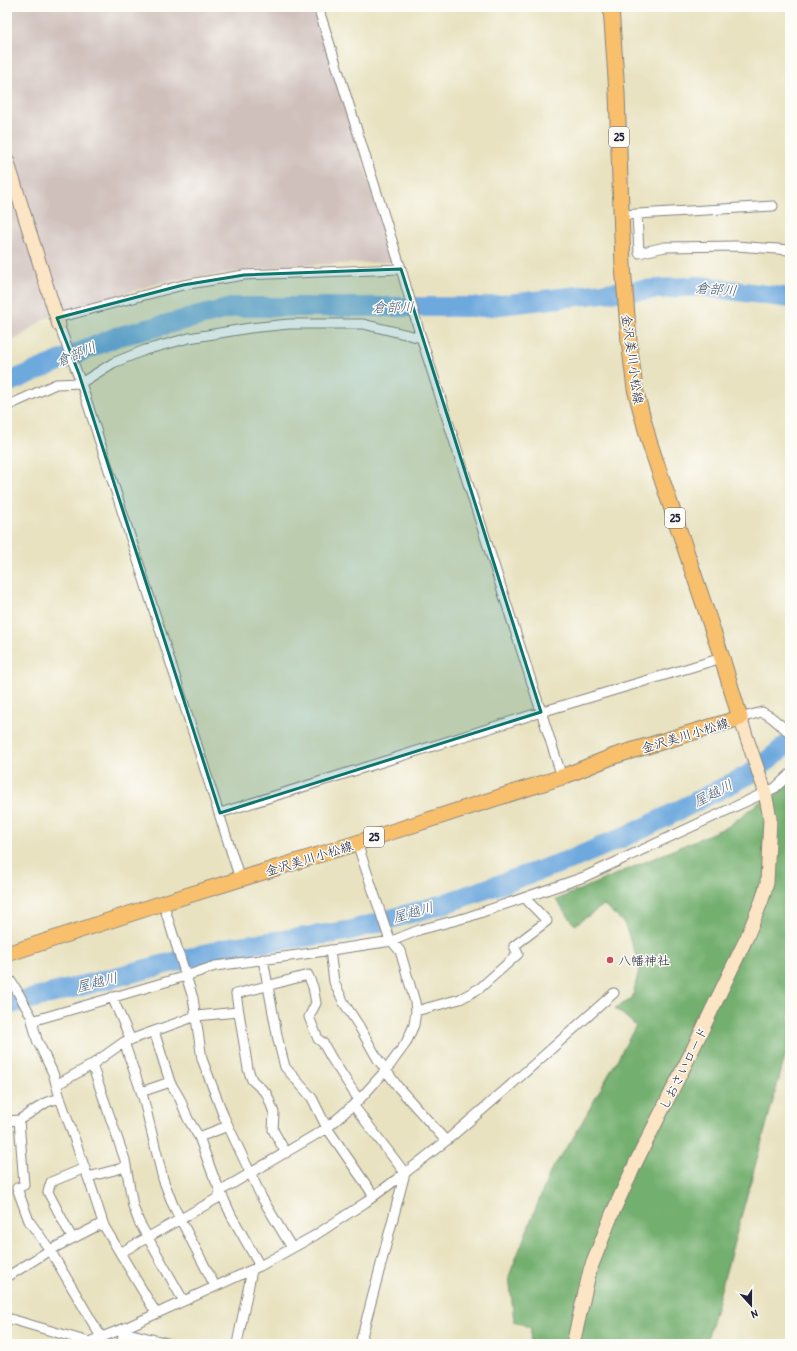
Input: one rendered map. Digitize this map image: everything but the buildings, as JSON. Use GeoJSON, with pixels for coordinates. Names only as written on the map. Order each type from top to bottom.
{"type":"FeatureCollection","features":[{"type":"Feature","properties":{"kind":"main road","name":"金沢美川小松線"},"geometry":{"type":"LineString","coordinates":[[7,954],[562,777],[614,756],[740,718],[722,658],[650,441],[635,389],[628,342],[626,315],[617,93],[611,7]]}},
{"type":"Feature","properties":{"kind":"street"},"geometry":{"type":"LineString","coordinates":[[318,7],[401,269],[420,336],[562,777]]}},
{"type":"Feature","properties":{"kind":"street"},"geometry":{"type":"LineString","coordinates":[[7,160],[58,321],[80,378],[240,879]]}},
{"type":"Feature","properties":{"kind":"street"},"geometry":{"type":"LineString","coordinates":[[621,214],[772,206]]}},
{"type":"Feature","properties":{"kind":"street"},"geometry":{"type":"LineString","coordinates":[[637,214],[639,253],[665,248],[729,246],[790,250]]}},
{"type":"Feature","properties":{"kind":"street"},"geometry":{"type":"LineString","coordinates":[[58,321],[182,285],[244,275],[401,269]]}},
{"type":"Feature","properties":{"kind":"street"},"geometry":{"type":"LineString","coordinates":[[7,406],[56,384],[80,378],[145,350],[190,338],[250,328],[289,324],[363,324],[420,336]]}},
{"type":"Feature","properties":{"kind":"street"},"geometry":{"type":"LineString","coordinates":[[220,813],[541,712],[722,658]]}},
{"type":"Feature","properties":{"kind":"street"},"geometry":{"type":"LineString","coordinates":[[740,718],[762,712],[771,717],[790,733]]}},
{"type":"Feature","properties":{"kind":"street","name":"しおさいロード"},"geometry":{"type":"LineString","coordinates":[[573,1344],[590,1270],[612,1214],[636,1162],[747,937],[762,900],[766,883],[770,818],[764,790],[740,718]]}},
{"type":"Feature","properties":{"kind":"street"},"geometry":{"type":"LineString","coordinates":[[32,1018],[112,997],[185,973],[215,966],[330,950],[390,939],[468,917],[584,877],[764,790],[775,788],[790,774]]}},
{"type":"Feature","properties":{"kind":"street"},"geometry":{"type":"LineString","coordinates":[[120,1253],[218,1198],[220,1191],[327,1128],[356,1102],[386,1070],[406,1043],[414,1024],[416,1011],[415,1002],[400,951],[390,939],[357,843]]}},
{"type":"Feature","properties":{"kind":"street"},"geometry":{"type":"LineString","coordinates":[[416,1011],[460,999],[480,988],[518,954],[514,946],[546,921],[525,898]]}},
{"type":"Feature","properties":{"kind":"street"},"geometry":{"type":"LineString","coordinates":[[163,903],[193,998],[202,1059],[228,1126],[262,1198],[292,1248]]}},
{"type":"Feature","properties":{"kind":"street"},"geometry":{"type":"LineString","coordinates":[[330,950],[334,982],[344,1004],[359,1026],[377,1058],[398,1087],[446,1141]]}},
{"type":"Feature","properties":{"kind":"street"},"geometry":{"type":"LineString","coordinates":[[263,959],[278,1040],[286,1067],[312,1098],[327,1128],[374,1196]]}},
{"type":"Feature","properties":{"kind":"street"},"geometry":{"type":"LineString","coordinates":[[286,1153],[273,1130],[274,1113],[267,1094],[252,1080],[248,1069],[236,994],[308,975],[313,987],[316,1003],[310,1017],[318,1039],[323,1043],[356,1102],[405,1173],[360,1344]]}},
{"type":"Feature","properties":{"kind":"street"},"geometry":{"type":"LineString","coordinates":[[7,978],[16,989],[32,1018],[36,1040],[53,1073],[60,1098],[87,1172],[103,1222],[156,1312]]}},
{"type":"Feature","properties":{"kind":"street"},"geometry":{"type":"LineString","coordinates":[[7,1318],[89,1342],[124,1330],[156,1312],[256,1268],[320,1232],[374,1196],[405,1173],[446,1141],[510,1086],[614,993]]}},
{"type":"Feature","properties":{"kind":"street"},"geometry":{"type":"LineString","coordinates":[[112,997],[128,1041],[163,1179],[173,1205],[215,1286]]}},
{"type":"Feature","properties":{"kind":"street"},"geometry":{"type":"LineString","coordinates":[[56,1085],[92,1065],[128,1041],[196,1016],[238,1012]]}},
{"type":"Feature","properties":{"kind":"street"},"geometry":{"type":"LineString","coordinates":[[154,1031],[170,1082],[180,1099],[188,1119],[199,1137],[213,1175],[256,1268],[237,1344]]}},
{"type":"Feature","properties":{"kind":"street"},"geometry":{"type":"LineString","coordinates":[[92,1065],[112,1118],[126,1167],[133,1206],[139,1222],[183,1300]]}},
{"type":"Feature","properties":{"kind":"street"},"geometry":{"type":"LineString","coordinates":[[141,1092],[170,1082]]}},
{"type":"Feature","properties":{"kind":"street"},"geometry":{"type":"LineString","coordinates":[[7,1121],[19,1120],[47,1102],[60,1098]]}},
{"type":"Feature","properties":{"kind":"street"},"geometry":{"type":"LineString","coordinates":[[19,1120],[24,1185],[17,1188],[29,1222],[50,1250],[101,1337]]}},
{"type":"Feature","properties":{"kind":"street"},"geometry":{"type":"LineString","coordinates":[[199,1137],[228,1126]]}},
{"type":"Feature","properties":{"kind":"street"},"geometry":{"type":"LineString","coordinates":[[72,1238],[48,1192],[51,1182],[87,1172],[126,1167]]}},
{"type":"Feature","properties":{"kind":"street"},"geometry":{"type":"LineString","coordinates":[[7,1277],[50,1250],[103,1222]]}},
{"type":"Feature","properties":{"kind":"street"},"geometry":{"type":"LineString","coordinates":[[121,1344],[124,1330]]}},
{"type":"Feature","properties":{"kind":"street"},"geometry":{"type":"LineString","coordinates":[[124,1330],[171,1344]]}},
{"type":"Feature","properties":{"kind":"highlighted area"},"geometry":{"type":"Polygon","coordinates":[[[401,269],[541,712],[220,813],[79,374],[57,318],[183,285],[244,275],[401,269]]]}},
{"type":"Feature","properties":{"kind":"shaded area"},"geometry":{"type":"Polygon","coordinates":[[[7,7],[314,7],[394,262],[284,266],[163,282],[44,319],[20,337],[7,344],[7,7]]]}},
{"type":"Feature","properties":{"kind":"green space"},"geometry":{"type":"Polygon","coordinates":[[[790,778],[790,1039],[706,1344],[530,1344],[531,1328],[514,1321],[509,1276],[551,1170],[572,1140],[636,1026],[615,1008],[632,999],[640,966],[624,923],[604,905],[575,925],[556,900],[729,826],[790,778]]]}},
{"type":"Feature","properties":{"kind":"waterway","name":"倉部川"},"geometry":{"type":"LineString","coordinates":[[7,383],[116,337],[235,307],[483,307],[603,293],[699,286],[790,298]]}},
{"type":"Feature","properties":{"kind":"waterway","name":"屋越川"},"geometry":{"type":"LineString","coordinates":[[7,1005],[232,947],[348,931],[443,904],[575,858],[644,828],[752,773],[790,742]]}},
{"type":"Feature","properties":{"kind":"place","name":"八幡神社"},"geometry":{"type":"Point","coordinates":[610,960]}}]}
